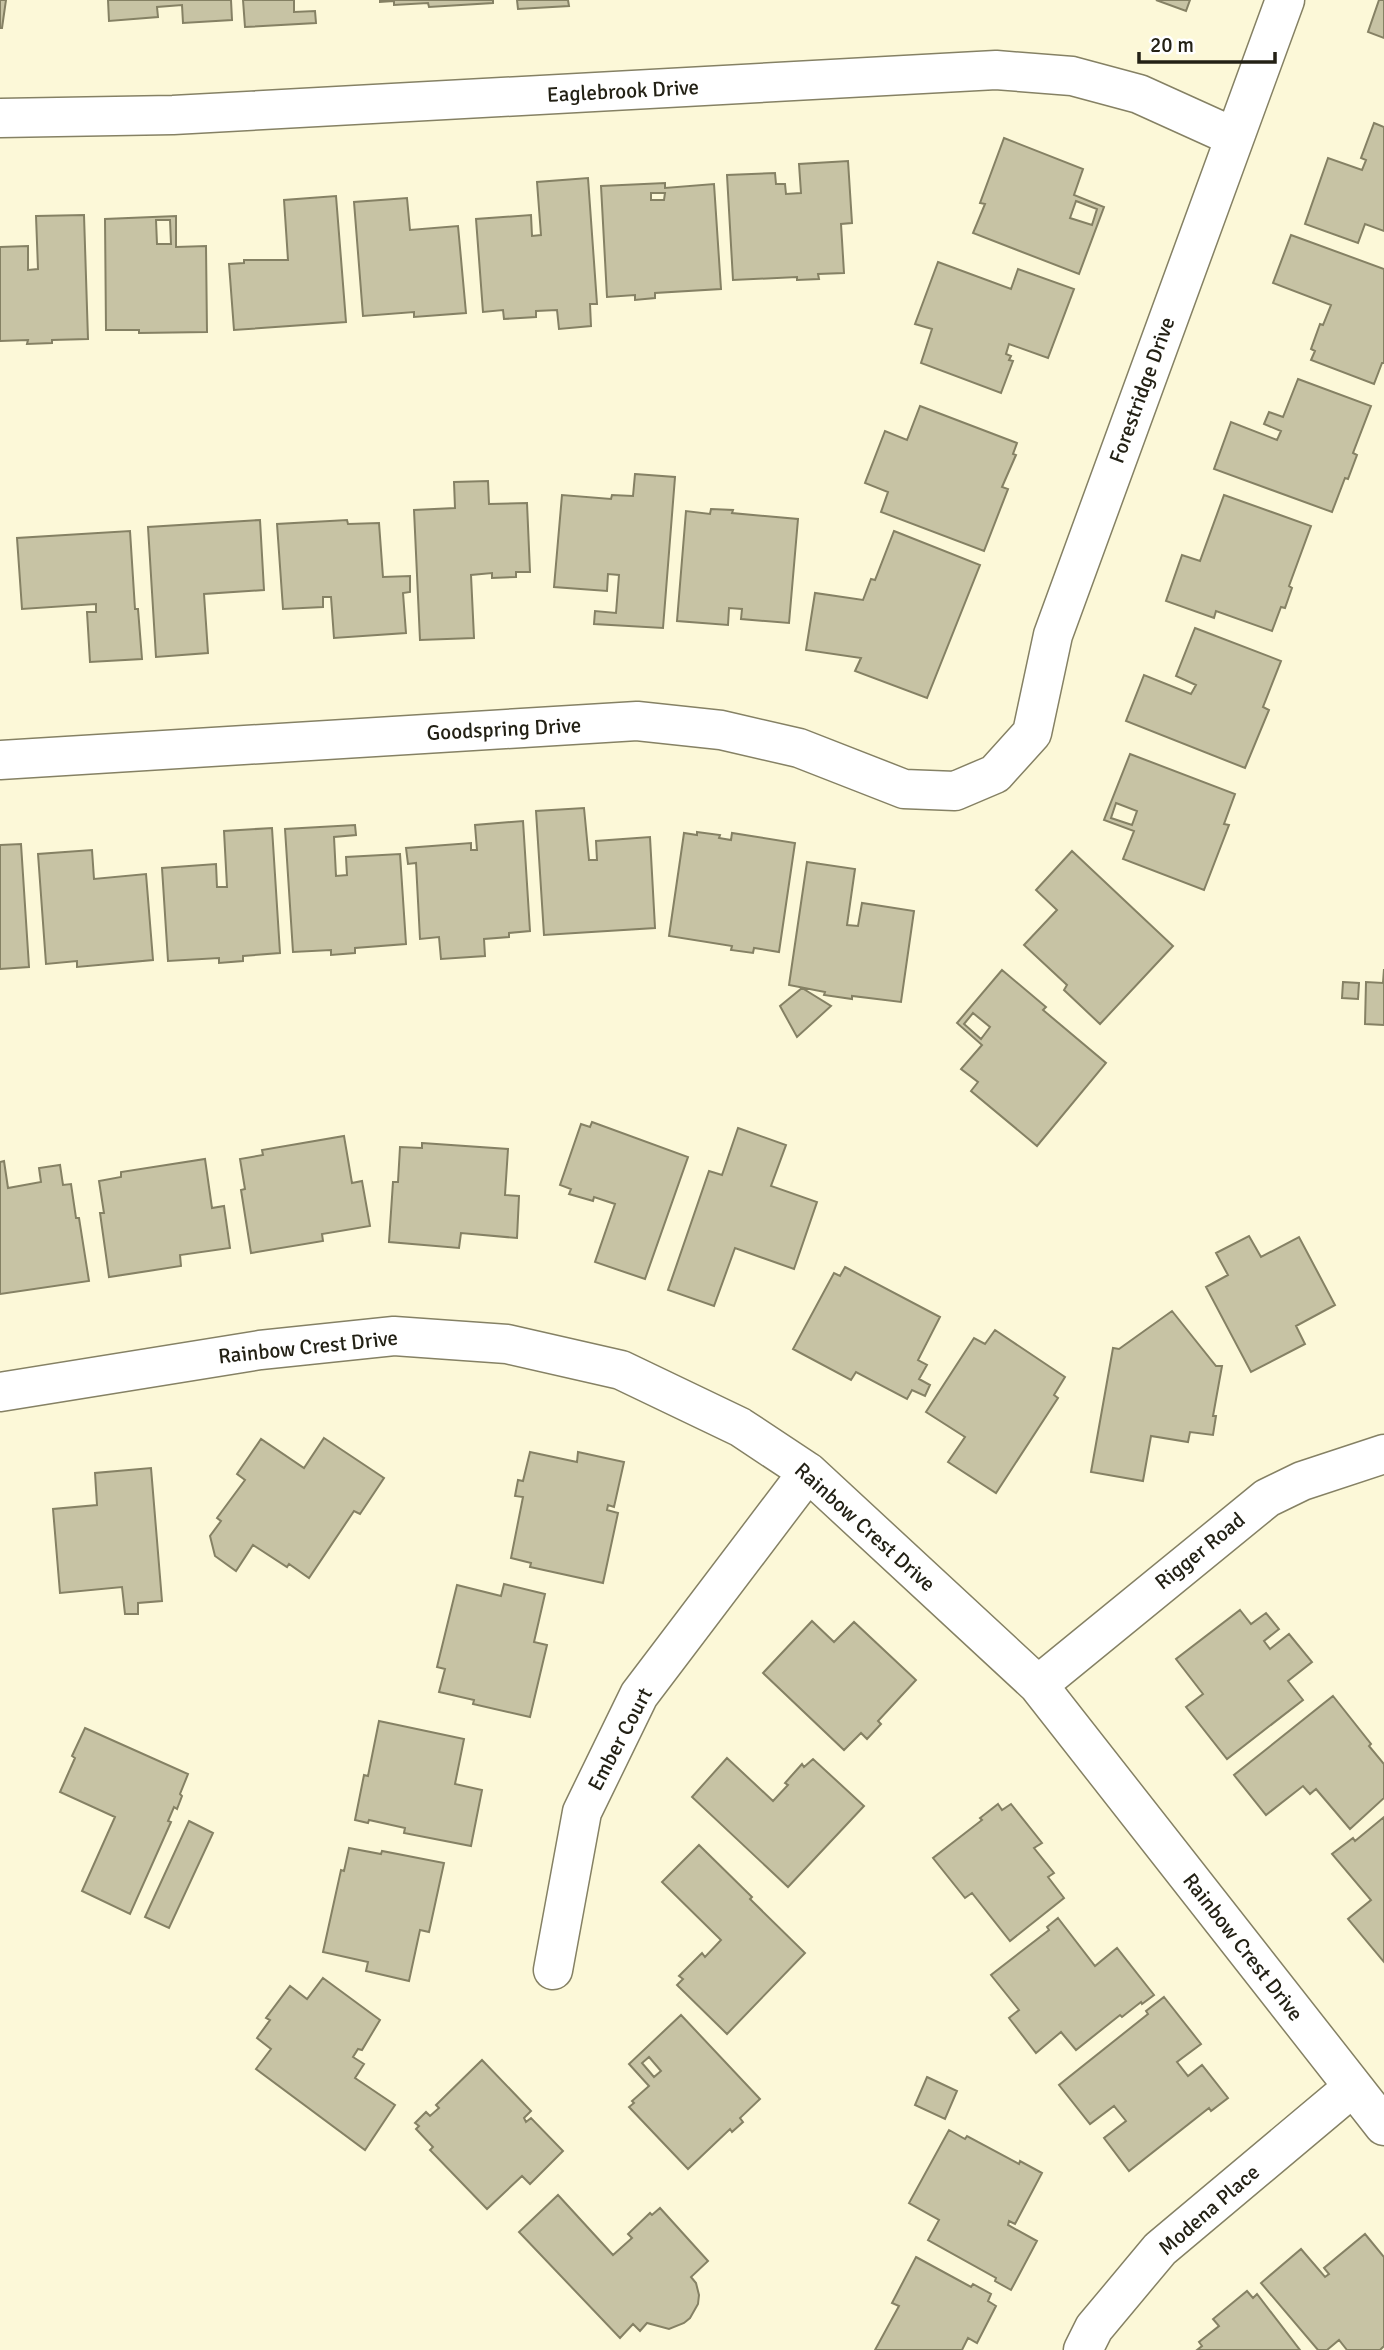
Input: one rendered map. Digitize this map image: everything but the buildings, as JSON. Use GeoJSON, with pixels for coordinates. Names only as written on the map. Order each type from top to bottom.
{"type":"FeatureCollection","features":[{"type":"Feature","properties":{"kind":"street","name":"Forestridge Drive"},"geometry":{"type":"LineString","coordinates":[[995,774],[1032,733],[1053,635],[1285,0]]}},
{"type":"Feature","properties":{"kind":"street","name":"Eaglebrook Drive"},"geometry":{"type":"LineString","coordinates":[[0,118],[173,116],[996,70],[1072,76],[1139,93],[1234,137]]}},
{"type":"Feature","properties":{"kind":"street","name":"Goodspring Drive"},"geometry":{"type":"LineString","coordinates":[[0,760],[637,721],[721,730],[799,748],[904,789],[955,790],[995,774]]}},
{"type":"Feature","properties":{"kind":"street","name":"Rainbow Crest Drive"},"geometry":{"type":"LineString","coordinates":[[0,1392],[260,1350],[394,1336],[507,1344],[621,1370],[740,1427],[808,1472],[1038,1685],[1384,2126]]}},
{"type":"Feature","properties":{"kind":"street","name":"Rigger Road"},"geometry":{"type":"LineString","coordinates":[[1038,1685],[1267,1498],[1302,1481],[1384,1454]]}},
{"type":"Feature","properties":{"kind":"street","name":"Ember Court"},"geometry":{"type":"LineString","coordinates":[[553,1970],[582,1812],[639,1695],[808,1472]]}},
{"type":"Feature","properties":{"kind":"street","name":"Modena Place"},"geometry":{"type":"LineString","coordinates":[[1083,2350],[1094,2328],[1160,2249],[1353,2087]]}}]}
